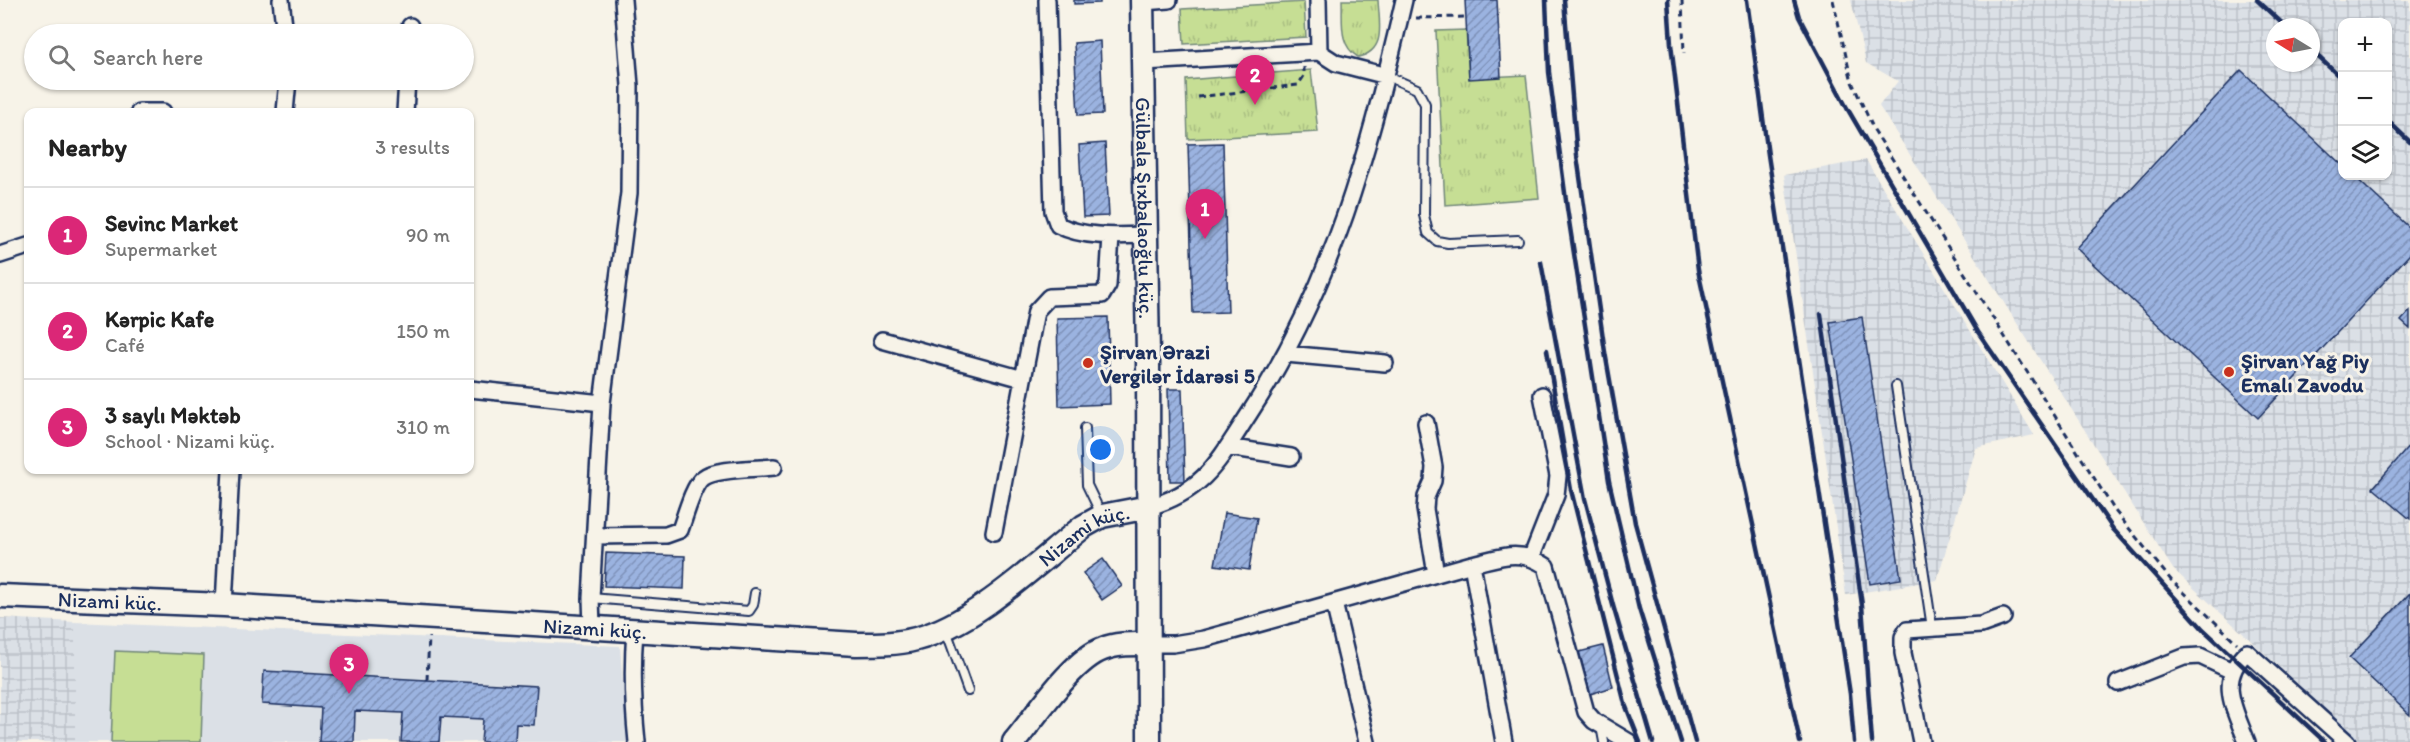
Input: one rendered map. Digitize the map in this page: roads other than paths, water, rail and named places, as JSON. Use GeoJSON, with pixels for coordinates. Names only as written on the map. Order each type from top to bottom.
{"type":"FeatureCollection","features":[{"type":"Feature","properties":{"kind":"main road","name":"Gülbala Şıxbalaoğlu küç."},"geometry":{"type":"LineString","coordinates":[[1143,1],[1149,507],[1149,742]]}},
{"type":"Feature","properties":{"kind":"main road","name":"Nizami küç."},"geometry":{"type":"LineString","coordinates":[[0,596],[224,605],[887,644],[917,639],[945,629],[982,607],[1084,525],[1102,516],[1149,507]]}},
{"type":"Feature","properties":{"kind":"main road"},"geometry":{"type":"LineString","coordinates":[[1014,742],[1070,673],[1086,659],[1102,649],[1120,645],[1149,644]]}},
{"type":"Feature","properties":{"kind":"street"},"geometry":{"type":"LineString","coordinates":[[281,0],[284,24]]}},
{"type":"Feature","properties":{"kind":"street"},"geometry":{"type":"LineString","coordinates":[[592,627],[591,598],[602,403],[629,193],[630,86],[624,0]]}},
{"type":"Feature","properties":{"kind":"street"},"geometry":{"type":"LineString","coordinates":[[1047,0],[1053,211],[1058,225],[1071,232],[1111,236],[1145,236]]}},
{"type":"Feature","properties":{"kind":"street"},"geometry":{"type":"LineString","coordinates":[[1143,1],[1169,0]]}},
{"type":"Feature","properties":{"kind":"street"},"geometry":{"type":"LineString","coordinates":[[1312,53],[1318,0]]}},
{"type":"Feature","properties":{"kind":"street"},"geometry":{"type":"LineString","coordinates":[[1149,507],[1173,500],[1190,490],[1208,474],[1228,447],[1286,354],[1324,273],[1347,214],[1372,134],[1404,0]]}},
{"type":"Feature","properties":{"kind":"street"},"geometry":{"type":"LineString","coordinates":[[1144,62],[1312,53],[1336,63],[1387,75]]}},
{"type":"Feature","properties":{"kind":"street"},"geometry":{"type":"LineString","coordinates":[[285,108],[287,90]]}},
{"type":"Feature","properties":{"kind":"street"},"geometry":{"type":"LineString","coordinates":[[405,108],[406,90]]}},
{"type":"Feature","properties":{"kind":"street"},"geometry":{"type":"LineString","coordinates":[[994,532],[1036,311],[1049,297],[1102,295],[1108,285],[1111,236]]}},
{"type":"Feature","properties":{"kind":"street"},"geometry":{"type":"LineString","coordinates":[[0,255],[24,247]]}},
{"type":"Feature","properties":{"kind":"street"},"geometry":{"type":"LineString","coordinates":[[882,340],[1023,378]]}},
{"type":"Feature","properties":{"kind":"street"},"geometry":{"type":"LineString","coordinates":[[1286,354],[1385,363]]}},
{"type":"Feature","properties":{"kind":"street"},"geometry":{"type":"LineString","coordinates":[[474,389],[602,403]]}},
{"type":"Feature","properties":{"kind":"street"},"geometry":{"type":"LineString","coordinates":[[1532,556],[1556,495],[1558,476],[1542,395]]}},
{"type":"Feature","properties":{"kind":"street"},"geometry":{"type":"LineString","coordinates":[[1426,423],[1434,467],[1433,481],[1426,497],[1425,508],[1436,574]]}},
{"type":"Feature","properties":{"kind":"street"},"geometry":{"type":"LineString","coordinates":[[1228,447],[1291,457]]}},
{"type":"Feature","properties":{"kind":"street"},"geometry":{"type":"LineString","coordinates":[[596,536],[666,535],[680,530],[702,478],[712,474],[774,467]]}},
{"type":"Feature","properties":{"kind":"street"},"geometry":{"type":"LineString","coordinates":[[224,605],[231,474]]}},
{"type":"Feature","properties":{"kind":"street"},"geometry":{"type":"LineString","coordinates":[[1149,644],[1173,644],[1204,639],[1472,564],[1512,555],[1532,556],[1546,566],[1586,712],[1601,726],[1629,742]]}},
{"type":"Feature","properties":{"kind":"street"},"geometry":{"type":"LineString","coordinates":[[1472,564],[1504,742]]}},
{"type":"Feature","properties":{"kind":"street"},"geometry":{"type":"LineString","coordinates":[[1334,603],[1367,742]]}},
{"type":"Feature","properties":{"kind":"street"},"geometry":{"type":"LineString","coordinates":[[1921,742],[1903,652],[1903,637],[1907,630],[1981,625],[2003,617]]}},
{"type":"Feature","properties":{"kind":"street"},"geometry":{"type":"LineString","coordinates":[[635,630],[632,693],[637,742]]}},
{"type":"Feature","properties":{"kind":"street"},"geometry":{"type":"LineString","coordinates":[[2247,742],[2232,702],[2229,687],[2232,671],[2247,652],[2347,742]]}},
{"type":"Feature","properties":{"kind":"street"},"geometry":{"type":"LineString","coordinates":[[2118,683],[2184,657],[2200,656],[2232,671]]}},
{"type":"Feature","properties":{"kind":"lane"},"geometry":{"type":"LineString","coordinates":[[1387,75],[1417,89],[1425,104],[1424,215],[1428,233],[1437,241],[1448,243],[1518,240]]}},
{"type":"Feature","properties":{"kind":"lane"},"geometry":{"type":"LineString","coordinates":[[1896,386],[1932,628]]}},
{"type":"Feature","properties":{"kind":"lane"},"geometry":{"type":"LineString","coordinates":[[1085,428],[1087,485],[1102,516]]}},
{"type":"Feature","properties":{"kind":"lane"},"geometry":{"type":"LineString","coordinates":[[591,598],[749,611],[753,605],[755,593]]}},
{"type":"Feature","properties":{"kind":"lane"},"geometry":{"type":"LineString","coordinates":[[945,629],[968,691]]}},
{"type":"Feature","properties":{"kind":"lane"},"geometry":{"type":"LineString","coordinates":[[1601,726],[1604,742]]}},
{"type":"Feature","properties":{"kind":"railway"},"geometry":{"type":"LineString","coordinates":[[1546,0],[1549,72],[1567,208],[1609,481],[1639,609],[1681,742]]}},
{"type":"Feature","properties":{"kind":"railway"},"geometry":{"type":"LineString","coordinates":[[1564,0],[1577,156],[1605,352],[1635,523],[1695,742]]}},
{"type":"Feature","properties":{"kind":"railway"},"geometry":{"type":"LineString","coordinates":[[1668,0],[1671,44],[1698,270],[1800,742]]}},
{"type":"Feature","properties":{"kind":"railway"},"geometry":{"type":"LineString","coordinates":[[1747,0],[1768,155],[1850,694],[1854,742]]}},
{"type":"Feature","properties":{"kind":"railway"},"geometry":{"type":"LineString","coordinates":[[1794,0],[1799,17],[1847,108],[1978,332],[2113,529],[2203,629],[2325,742]]}},
{"type":"Feature","properties":{"kind":"railway"},"geometry":{"type":"LineString","coordinates":[[2257,0],[2276,18]]}},
{"type":"Feature","properties":{"kind":"railway"},"geometry":{"type":"LineString","coordinates":[[2320,58],[2338,75]]}},
{"type":"Feature","properties":{"kind":"railway"},"geometry":{"type":"LineString","coordinates":[[2392,125],[2410,142]]}},
{"type":"Feature","properties":{"kind":"railway"},"geometry":{"type":"LineString","coordinates":[[1541,262],[1585,499],[1653,742]]}},
{"type":"Feature","properties":{"kind":"railway"},"geometry":{"type":"LineString","coordinates":[[1821,314],[1862,605],[1872,742]]}},
{"type":"Feature","properties":{"kind":"railway"},"geometry":{"type":"LineString","coordinates":[[1547,350],[1571,490],[1625,704],[1640,742]]}},
{"type":"Feature","properties":{"kind":"place","name":"Kərpic Kafe"},"geometry":{"type":"Point","coordinates":[1255,105]}},
{"type":"Feature","properties":{"kind":"place","name":"Sevinc Market"},"geometry":{"type":"Point","coordinates":[1205,239]}},
{"type":"Feature","properties":{"kind":"place","name":"Şirvan Ərazi Vergilər İdarəsi 5"},"geometry":{"type":"Point","coordinates":[1088,363]}},
{"type":"Feature","properties":{"kind":"place","name":"Şirvan Yağ Piy Emalı Zavodu"},"geometry":{"type":"Point","coordinates":[2229,372]}},
{"type":"Feature","properties":{"kind":"place","name":"3 saylı Məktəb"},"geometry":{"type":"Point","coordinates":[349,694]}}]}
